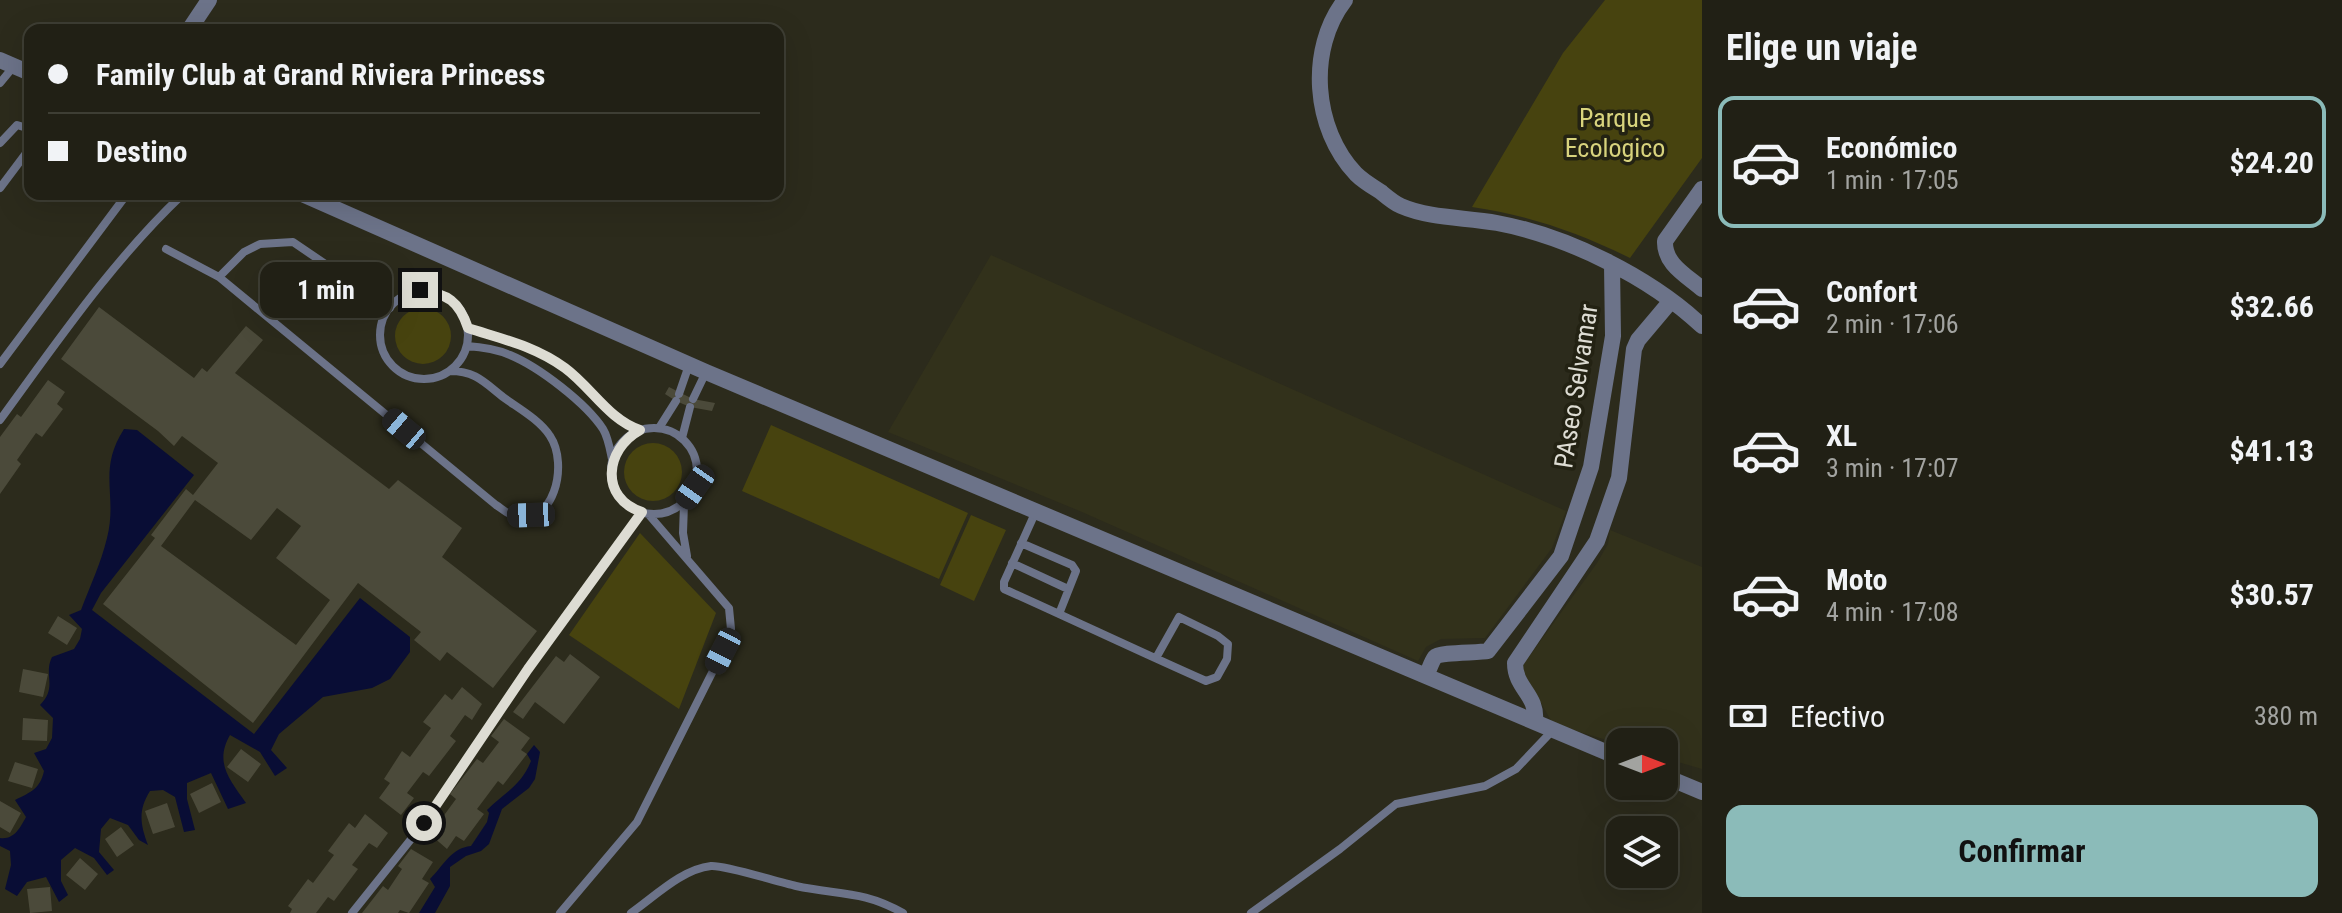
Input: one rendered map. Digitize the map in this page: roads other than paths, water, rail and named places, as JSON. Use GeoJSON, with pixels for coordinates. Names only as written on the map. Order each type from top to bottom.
{"type":"FeatureCollection","features":[{"type":"Feature","properties":{"kind":"street"},"geometry":{"type":"LineString","coordinates":[[193,24],[209,0]]}},
{"type":"Feature","properties":{"kind":"street"},"geometry":{"type":"LineString","coordinates":[[1345,0],[1320,52],[1322,108],[1335,144],[1356,175],[1399,206],[1431,214],[1498,223],[1560,242],[1612,265],[1645,284],[1702,326]]}},
{"type":"Feature","properties":{"kind":"street"},"geometry":{"type":"LineString","coordinates":[[1702,189],[1665,241],[1669,260],[1702,289]]}},
{"type":"Feature","properties":{"kind":"street"},"geometry":{"type":"LineString","coordinates":[[316,200],[689,365],[1606,752]]}},
{"type":"Feature","properties":{"kind":"street","name":"PAseo Selvamar"},"geometry":{"type":"LineString","coordinates":[[1426,676],[1435,657],[1441,654],[1488,651],[1561,556],[1591,467],[1601,414],[1606,363],[1613,336],[1612,265]]}},
{"type":"Feature","properties":{"kind":"street","name":"PAseo Selvamar"},"geometry":{"type":"LineString","coordinates":[[1535,722],[1537,709],[1517,678],[1515,663],[1597,541],[1619,478],[1634,349],[1670,302]]}},
{"type":"Feature","properties":{"kind":"street"},"geometry":{"type":"LineString","coordinates":[[1678,782],[1702,792]]}},
{"type":"Feature","properties":{"kind":"lane"},"geometry":{"type":"LineString","coordinates":[[0,83],[7,63]]}},
{"type":"Feature","properties":{"kind":"lane"},"geometry":{"type":"LineString","coordinates":[[0,143],[17,125],[24,127]]}},
{"type":"Feature","properties":{"kind":"lane"},"geometry":{"type":"LineString","coordinates":[[0,188],[24,156]]}},
{"type":"Feature","properties":{"kind":"lane"},"geometry":{"type":"LineString","coordinates":[[0,364],[123,200]]}},
{"type":"Feature","properties":{"kind":"lane"},"geometry":{"type":"LineString","coordinates":[[0,420],[44,356],[129,251],[177,200]]}},
{"type":"Feature","properties":{"kind":"lane"},"geometry":{"type":"LineString","coordinates":[[219,277],[244,252],[260,244],[293,242],[390,308]]}},
{"type":"Feature","properties":{"kind":"lane"},"geometry":{"type":"LineString","coordinates":[[166,249],[219,277],[496,505],[513,515],[531,515],[542,510],[554,493],[558,457],[551,437],[536,422],[467,371],[450,371],[433,378],[418,379],[403,374],[391,364],[381,344],[380,328],[390,308],[405,294],[420,290],[441,293],[453,301],[463,314],[468,328],[467,346],[461,360],[450,371]]}},
{"type":"Feature","properties":{"kind":"lane"},"geometry":{"type":"LineString","coordinates":[[468,328],[506,338],[563,367],[626,425],[640,430]]}},
{"type":"Feature","properties":{"kind":"lane"},"geometry":{"type":"LineString","coordinates":[[467,346],[490,348],[511,356],[544,376],[587,410],[605,431],[613,460],[613,484],[620,498],[633,510],[645,514],[666,513],[684,504],[695,487],[697,470],[691,447],[677,434],[659,428],[640,430],[628,437],[619,446],[613,460]]}},
{"type":"Feature","properties":{"kind":"lane"},"geometry":{"type":"LineString","coordinates":[[659,428],[678,397],[689,365]]}},
{"type":"Feature","properties":{"kind":"lane"},"geometry":{"type":"LineString","coordinates":[[682,438],[691,403],[706,372]]}},
{"type":"Feature","properties":{"kind":"lane"},"geometry":{"type":"LineString","coordinates":[[684,504],[683,533],[687,557]]}},
{"type":"Feature","properties":{"kind":"lane"},"geometry":{"type":"LineString","coordinates":[[1036,511],[1004,582],[1004,589],[1206,681],[1217,677],[1227,659],[1228,644],[1179,617],[1156,658]]}},
{"type":"Feature","properties":{"kind":"lane"},"geometry":{"type":"LineString","coordinates":[[560,913],[637,822],[723,651],[731,629],[729,608],[687,557],[645,514]]}},
{"type":"Feature","properties":{"kind":"lane"},"geometry":{"type":"LineString","coordinates":[[352,913],[424,823],[528,669],[645,514]]}},
{"type":"Feature","properties":{"kind":"lane"},"geometry":{"type":"LineString","coordinates":[[1021,543],[1072,565],[1076,571],[1059,614]]}},
{"type":"Feature","properties":{"kind":"lane"},"geometry":{"type":"LineString","coordinates":[[1012,563],[1068,589]]}},
{"type":"Feature","properties":{"kind":"lane"},"geometry":{"type":"LineString","coordinates":[[1251,913],[1396,804],[1485,786],[1516,769],[1554,730]]}},
{"type":"Feature","properties":{"kind":"lane"},"geometry":{"type":"LineString","coordinates":[[631,913],[687,874],[712,866],[798,887],[857,894],[903,913]]}},
{"type":"Feature","properties":{"kind":"park label","name":"Parque Ecologico"},"geometry":{"type":"Point","coordinates":[1615,133]}}]}
